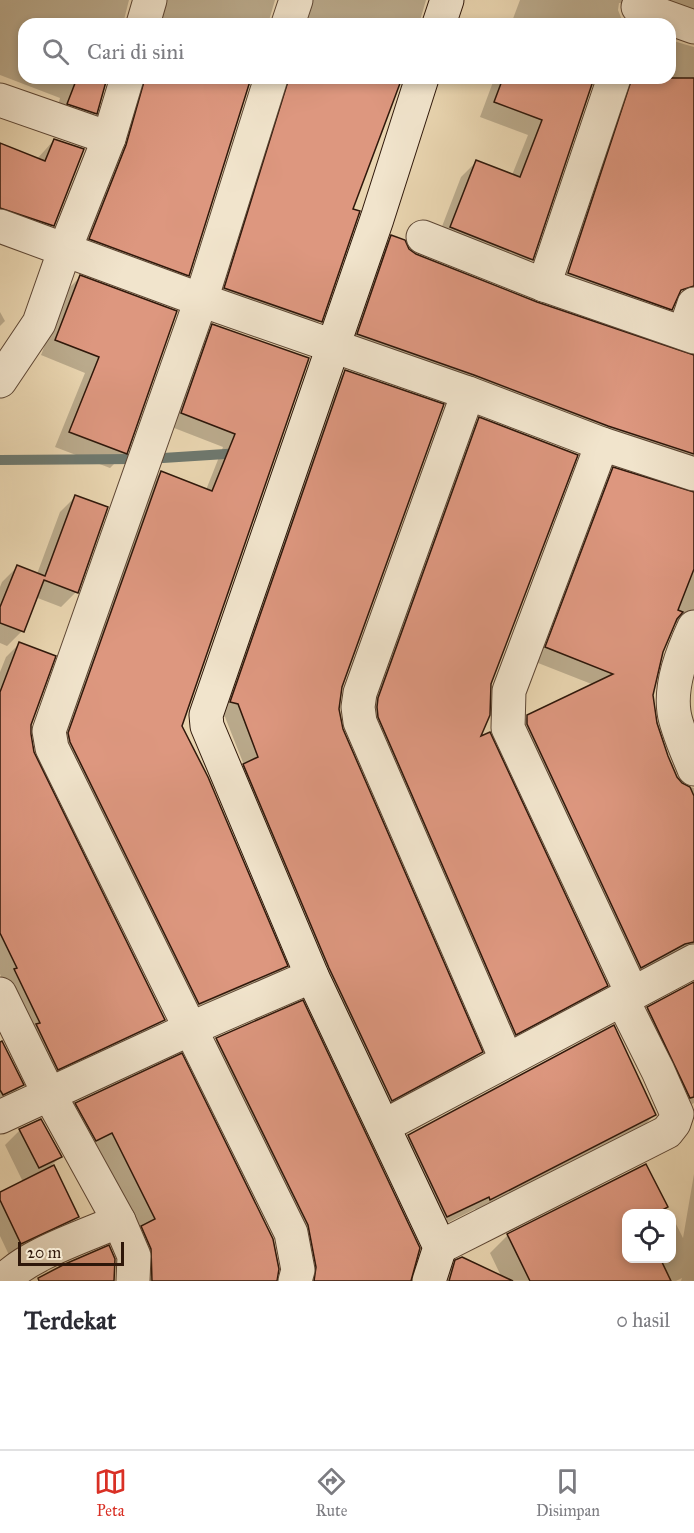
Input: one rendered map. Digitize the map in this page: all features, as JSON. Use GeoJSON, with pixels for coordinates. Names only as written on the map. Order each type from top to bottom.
{"type":"FeatureCollection","features":[{"type":"Feature","properties":{"kind":"street"},"geometry":{"type":"LineString","coordinates":[[145,18],[150,0]]}},
{"type":"Feature","properties":{"kind":"street"},"geometry":{"type":"LineString","coordinates":[[290,18],[296,0]]}},
{"type":"Feature","properties":{"kind":"street"},"geometry":{"type":"LineString","coordinates":[[441,18],[447,0]]}},
{"type":"Feature","properties":{"kind":"street"},"geometry":{"type":"LineString","coordinates":[[637,10],[664,18]]}},
{"type":"Feature","properties":{"kind":"street"},"geometry":{"type":"LineString","coordinates":[[676,22],[694,27]]}},
{"type":"Feature","properties":{"kind":"street"},"geometry":{"type":"LineString","coordinates":[[0,381],[39,323],[65,249],[109,138],[125,84]]}},
{"type":"Feature","properties":{"kind":"street"},"geometry":{"type":"LineString","coordinates":[[269,84],[201,300],[49,731],[52,748],[192,1028],[291,1233],[298,1270],[295,1281]]}},
{"type":"Feature","properties":{"kind":"street"},"geometry":{"type":"LineString","coordinates":[[420,84],[377,219],[332,344],[206,715],[207,726],[312,976],[440,1247],[429,1281]]}},
{"type":"Feature","properties":{"kind":"street"},"geometry":{"type":"LineString","coordinates":[[544,285],[612,84]]}},
{"type":"Feature","properties":{"kind":"street"},"geometry":{"type":"LineString","coordinates":[[0,100],[109,138]]}},
{"type":"Feature","properties":{"kind":"street"},"geometry":{"type":"LineString","coordinates":[[0,226],[201,300],[468,393],[602,444],[694,474]]}},
{"type":"Feature","properties":{"kind":"street"},"geometry":{"type":"LineString","coordinates":[[423,237],[544,285],[691,325]]}},
{"type":"Feature","properties":{"kind":"street"},"geometry":{"type":"LineString","coordinates":[[468,393],[360,693],[358,707],[360,722],[506,1059]]}},
{"type":"Feature","properties":{"kind":"street"},"geometry":{"type":"LineString","coordinates":[[440,1247],[667,1132],[677,1114],[508,728],[509,691],[602,444]]}},
{"type":"Feature","properties":{"kind":"street"},"geometry":{"type":"LineString","coordinates":[[694,627],[684,649],[675,681],[674,713],[694,770]]}},
{"type":"Feature","properties":{"kind":"street"},"geometry":{"type":"LineString","coordinates":[[384,1125],[694,961]]}},
{"type":"Feature","properties":{"kind":"street"},"geometry":{"type":"LineString","coordinates":[[0,1117],[192,1028],[312,976]]}},
{"type":"Feature","properties":{"kind":"street"},"geometry":{"type":"LineString","coordinates":[[0,994],[49,1094],[119,1221],[134,1256],[133,1281]]}},
{"type":"Feature","properties":{"kind":"street"},"geometry":{"type":"LineString","coordinates":[[3,1281],[9,1274],[33,1258],[119,1221]]}},
{"type":"Feature","properties":{"kind":"building"},"geometry":{"type":"Polygon","coordinates":[[[676,78],[694,78],[694,286],[681,290],[672,310],[568,273],[630,84],[676,84],[676,78]]]}},
{"type":"Feature","properties":{"kind":"building"},"geometry":{"type":"Polygon","coordinates":[[[75,84],[105,84],[97,114],[67,104],[75,84]]]}},
{"type":"Feature","properties":{"kind":"building"},"geometry":{"type":"Polygon","coordinates":[[[143,84],[249,84],[189,276],[89,239],[126,145],[143,84]]]}},
{"type":"Feature","properties":{"kind":"building"},"geometry":{"type":"Polygon","coordinates":[[[287,84],[400,84],[353,209],[360,211],[322,322],[224,288],[287,84]]]}},
{"type":"Feature","properties":{"kind":"building"},"geometry":{"type":"Polygon","coordinates":[[[501,84],[592,84],[533,260],[450,227],[476,160],[520,177],[542,120],[494,102],[501,84]]]}},
{"type":"Feature","properties":{"kind":"building"},"geometry":{"type":"Polygon","coordinates":[[[54,139],[84,149],[54,226],[0,208],[0,143],[45,161],[54,139]]]}},
{"type":"Feature","properties":{"kind":"building"},"geometry":{"type":"Polygon","coordinates":[[[391,235],[405,240],[409,249],[416,254],[537,302],[694,355],[694,454],[608,426],[357,334],[391,235]]]}},
{"type":"Feature","properties":{"kind":"building"},"geometry":{"type":"Polygon","coordinates":[[[80,275],[177,311],[127,454],[69,432],[99,357],[55,340],[80,275]]]}},
{"type":"Feature","properties":{"kind":"building"},"geometry":{"type":"Polygon","coordinates":[[[212,324],[309,358],[182,726],[208,777],[288,966],[199,1004],[70,742],[68,733],[161,471],[212,491],[235,434],[181,413],[212,324]]]}},
{"type":"Feature","properties":{"kind":"building"},"geometry":{"type":"Polygon","coordinates":[[[345,370],[444,404],[342,687],[339,709],[343,729],[483,1052],[392,1101],[329,968],[243,764],[258,757],[238,704],[230,702],[345,370]]]}},
{"type":"Feature","properties":{"kind":"building"},"geometry":{"type":"Polygon","coordinates":[[[479,417],[578,455],[491,684],[490,715],[481,736],[490,732],[608,986],[516,1035],[378,717],[377,707],[378,698],[479,417]]]}},
{"type":"Feature","properties":{"kind":"building"},"geometry":{"type":"Polygon","coordinates":[[[613,467],[694,492],[694,569],[678,610],[683,612],[677,619],[663,652],[653,695],[657,723],[668,756],[677,777],[690,787],[694,796],[694,942],[685,944],[641,968],[527,724],[527,715],[613,674],[545,647],[613,467]]]}},
{"type":"Feature","properties":{"kind":"building"},"geometry":{"type":"Polygon","coordinates":[[[75,495],[108,507],[78,593],[44,580],[24,632],[0,623],[0,607],[17,565],[45,576],[75,495]]]}},
{"type":"Feature","properties":{"kind":"building"},"geometry":{"type":"Polygon","coordinates":[[[19,642],[56,656],[31,725],[34,752],[165,1020],[58,1070],[36,1024],[40,1023],[14,969],[17,968],[0,933],[0,692],[19,642]]]}},
{"type":"Feature","properties":{"kind":"building"},"geometry":{"type":"Polygon","coordinates":[[[694,982],[694,1097],[690,1098],[647,1007],[694,982]]]}},
{"type":"Feature","properties":{"kind":"building"},"geometry":{"type":"Polygon","coordinates":[[[303,1000],[420,1248],[411,1281],[314,1281],[316,1267],[308,1225],[216,1038],[303,1000]]]}},
{"type":"Feature","properties":{"kind":"building"},"geometry":{"type":"Polygon","coordinates":[[[614,1025],[656,1115],[490,1200],[489,1197],[447,1217],[408,1135],[614,1025]]]}},
{"type":"Feature","properties":{"kind":"building"},"geometry":{"type":"Polygon","coordinates":[[[2,1041],[24,1085],[3,1095],[0,1090],[0,1042],[2,1041]]]}},
{"type":"Feature","properties":{"kind":"building"},"geometry":{"type":"Polygon","coordinates":[[[182,1053],[273,1239],[279,1269],[277,1281],[152,1281],[151,1249],[141,1226],[155,1219],[112,1133],[96,1141],[75,1103],[182,1053]]]}},
{"type":"Feature","properties":{"kind":"building"},"geometry":{"type":"Polygon","coordinates":[[[41,1119],[62,1157],[39,1168],[19,1129],[41,1119]]]}},
{"type":"Feature","properties":{"kind":"building"},"geometry":{"type":"Polygon","coordinates":[[[646,1164],[668,1207],[664,1209],[622,1209],[622,1263],[662,1263],[671,1281],[530,1281],[507,1234],[646,1164]]]}},
{"type":"Feature","properties":{"kind":"building"},"geometry":{"type":"Polygon","coordinates":[[[54,1165],[79,1217],[21,1244],[0,1200],[0,1192],[54,1165]]]}},
{"type":"Feature","properties":{"kind":"building"},"geometry":{"type":"Polygon","coordinates":[[[109,1245],[115,1259],[114,1281],[39,1281],[38,1278],[65,1264],[109,1245]]]}},
{"type":"Feature","properties":{"kind":"building"},"geometry":{"type":"Polygon","coordinates":[[[462,1257],[513,1281],[449,1281],[455,1260],[462,1257]]]}},
{"type":"Feature","properties":{"kind":"waterway"},"geometry":{"type":"LineString","coordinates":[[163,458],[241,453]]}},
{"type":"Feature","properties":{"kind":"waterway"},"geometry":{"type":"LineString","coordinates":[[0,460],[136,459]]}}]}
